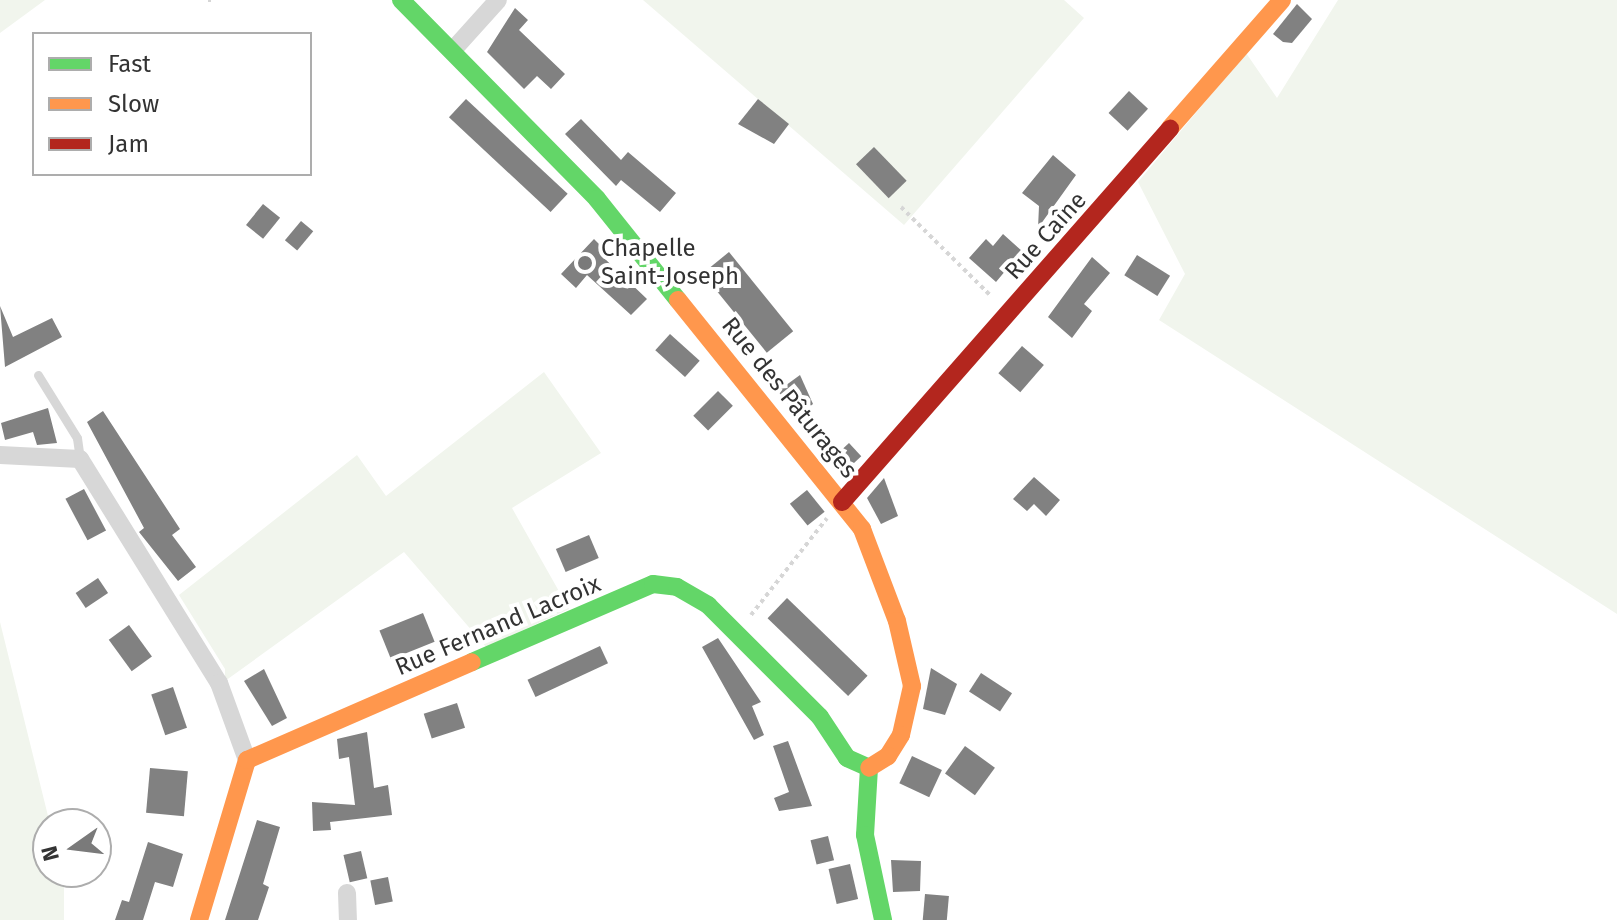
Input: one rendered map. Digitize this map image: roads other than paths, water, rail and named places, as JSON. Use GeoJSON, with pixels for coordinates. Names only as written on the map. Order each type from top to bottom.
{"type":"FeatureCollection","features":[{"type":"Feature","properties":{"kind":"street","name":"Rue des Pâturages"},"geometry":{"type":"LineString","coordinates":[[401,0],[597,199],[842,502],[880,568],[912,686],[901,735],[888,756],[869,768]]}},
{"type":"Feature","properties":{"kind":"street"},"geometry":{"type":"LineString","coordinates":[[453,50],[498,0]]}},
{"type":"Feature","properties":{"kind":"street","name":"Rue Caîne"},"geometry":{"type":"LineString","coordinates":[[842,502],[1282,0]]}},
{"type":"Feature","properties":{"kind":"street"},"geometry":{"type":"LineString","coordinates":[[0,455],[80,459],[219,683],[247,760],[199,920]]}},
{"type":"Feature","properties":{"kind":"street","name":"Rue Fernand Lacroix"},"geometry":{"type":"LineString","coordinates":[[247,760],[653,584],[677,587],[702,601],[737,632],[820,717],[847,758],[869,768]]}},
{"type":"Feature","properties":{"kind":"street"},"geometry":{"type":"LineString","coordinates":[[869,768],[865,835],[883,920]]}},
{"type":"Feature","properties":{"kind":"street"},"geometry":{"type":"LineString","coordinates":[[347,893],[348,920]]}},
{"type":"Feature","properties":{"kind":"lane"},"geometry":{"type":"LineString","coordinates":[[38,375],[77,438],[80,459]]}},
{"type":"Feature","properties":{"kind":"place","name":"Chapelle Saint-Joseph"},"geometry":{"type":"Point","coordinates":[585,263]}}]}
